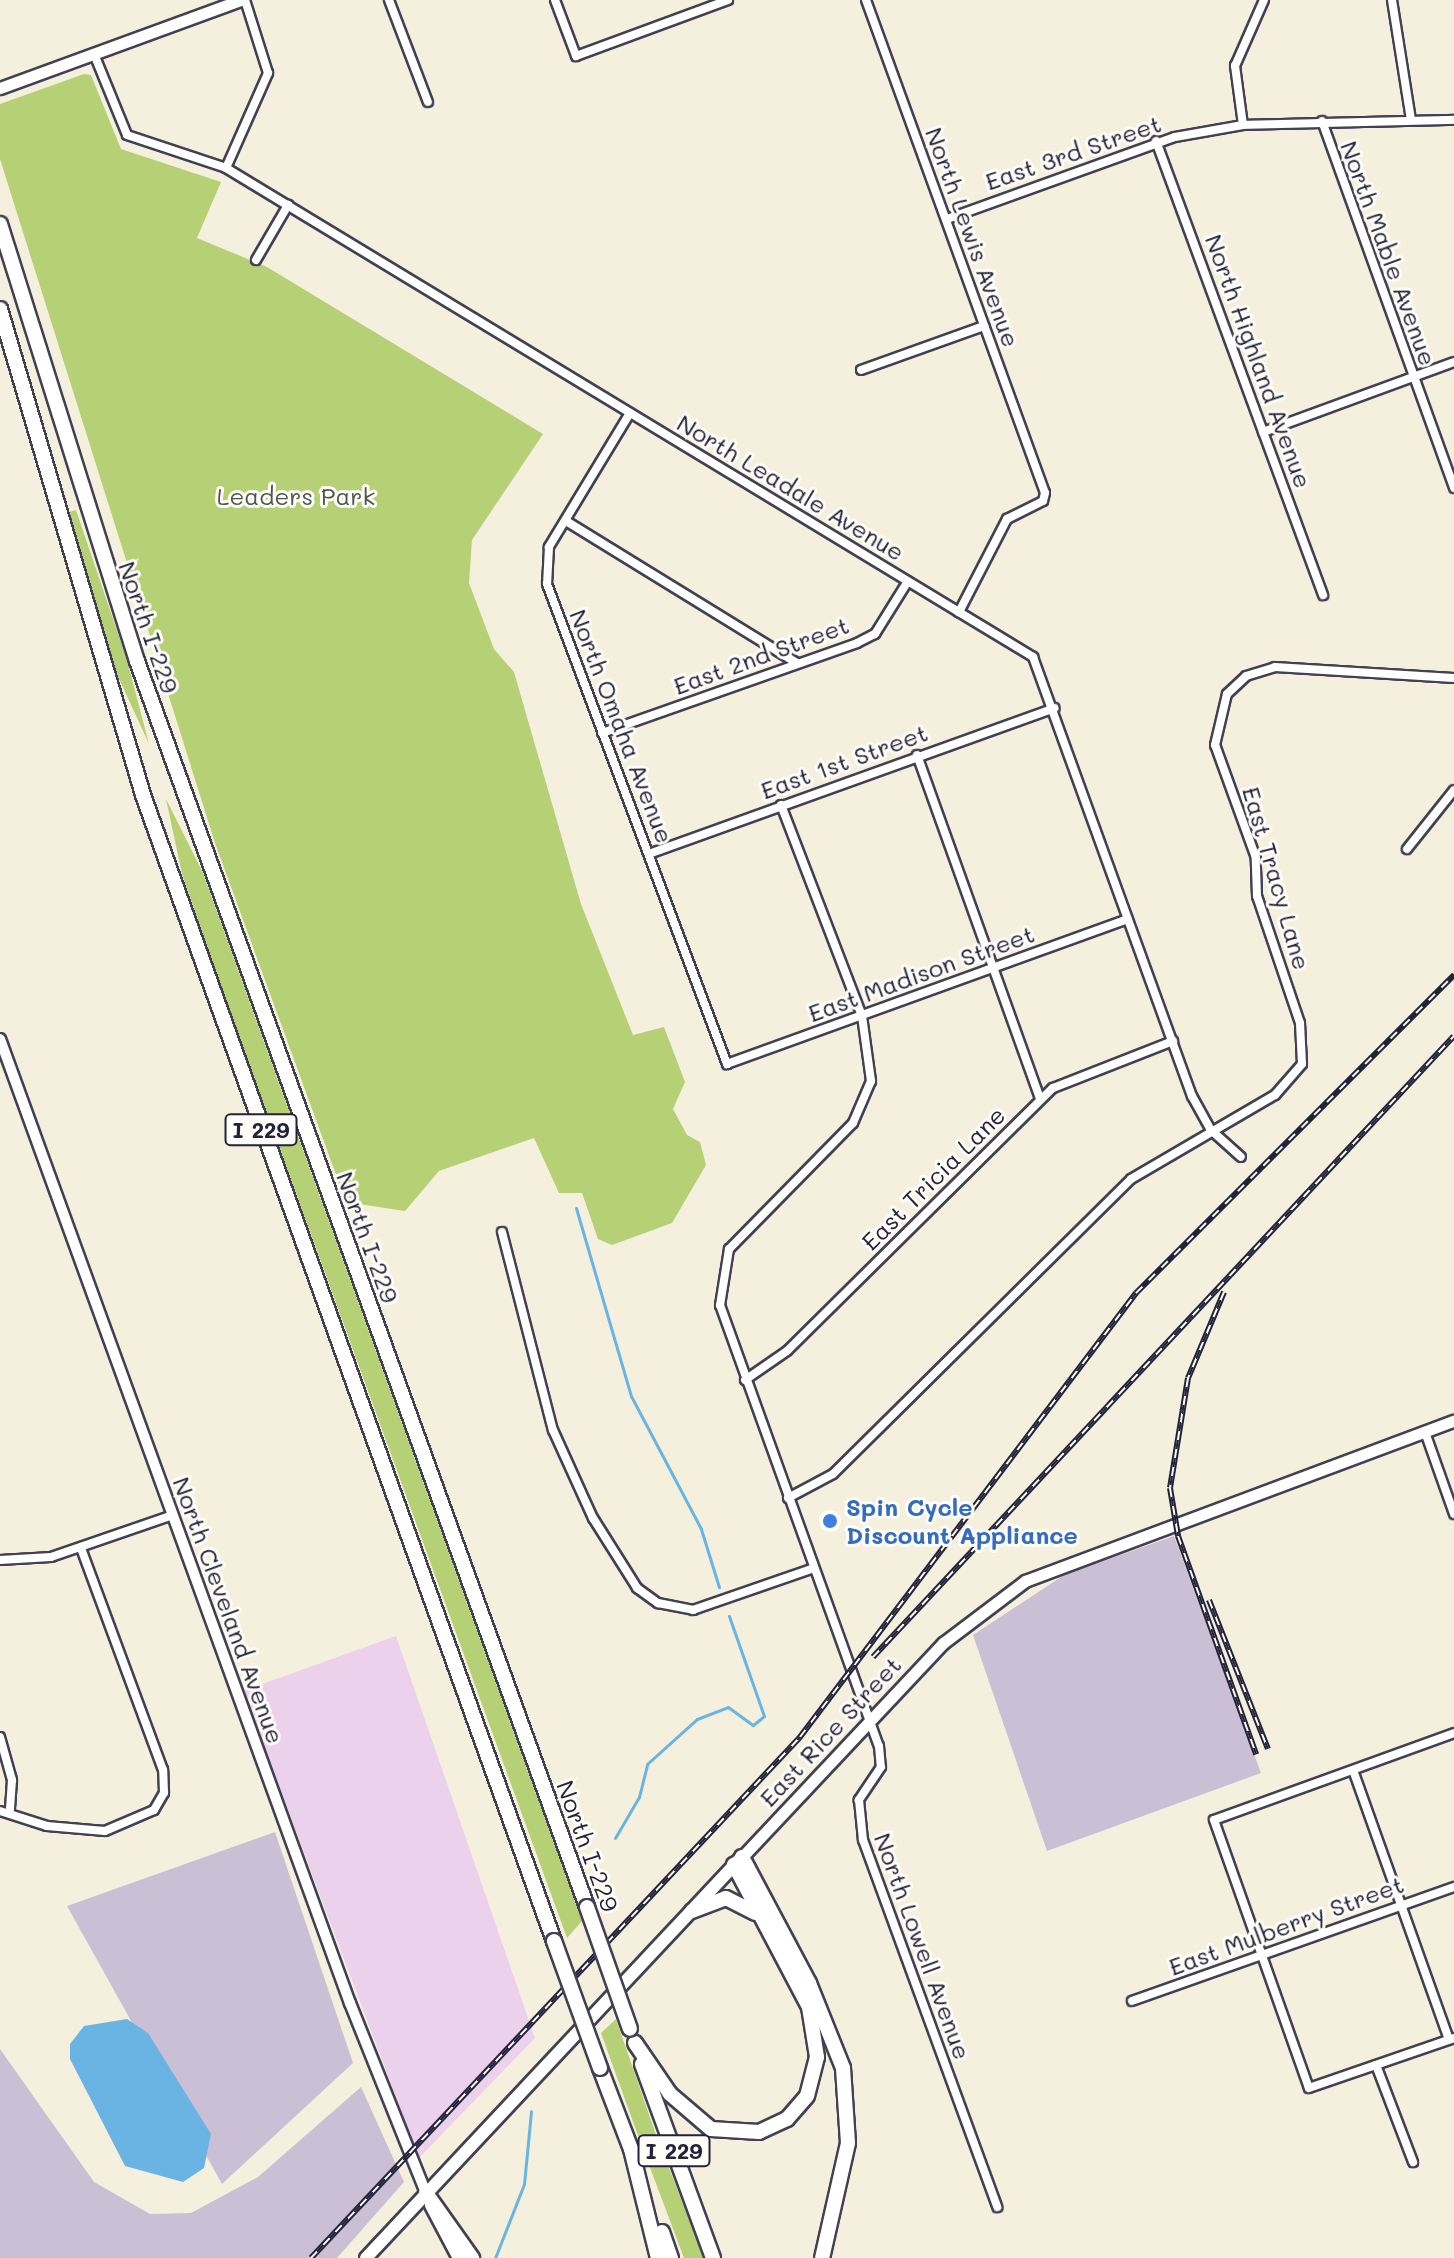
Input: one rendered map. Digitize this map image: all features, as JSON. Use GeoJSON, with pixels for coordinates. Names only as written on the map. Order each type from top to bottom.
{"type":"FeatureCollection","features":[{"type":"Feature","properties":{"kind":"highway","name":"North I-229"},"geometry":{"type":"LineString","coordinates":[[0,224],[137,661],[713,2258]]}},
{"type":"Feature","properties":{"kind":"highway","name":"I 229"},"geometry":{"type":"LineString","coordinates":[[0,309],[143,795],[554,1941],[671,2258]]}},
{"type":"Feature","properties":{"kind":"highway"},"geometry":{"type":"LineString","coordinates":[[633,2036],[670,2094],[711,2129],[759,2132],[795,2112],[812,2086],[818,2044],[809,2007],[766,1925],[738,1861]]}},
{"type":"Feature","properties":{"kind":"highway"},"geometry":{"type":"LineString","coordinates":[[738,1861],[809,1983],[843,2068],[848,2143],[822,2258]]}},
{"type":"Feature","properties":{"kind":"highway"},"geometry":{"type":"LineString","coordinates":[[692,1911],[735,1899],[766,1925]]}},
{"type":"Feature","properties":{"kind":"highway"},"geometry":{"type":"LineString","coordinates":[[631,2149],[658,2258]]}},
{"type":"Feature","properties":{"kind":"highway"},"geometry":{"type":"LineString","coordinates":[[426,2193],[460,2258]]}},
{"type":"Feature","properties":{"kind":"highway"},"geometry":{"type":"LineString","coordinates":[[426,2193],[472,2258]]}},
{"type":"Feature","properties":{"kind":"main road"},"geometry":{"type":"LineString","coordinates":[[3,87],[243,0]]}},
{"type":"Feature","properties":{"kind":"main road","name":"East Rice Street"},"geometry":{"type":"LineString","coordinates":[[366,2258],[961,1626],[1025,1581],[1454,1421]]}},
{"type":"Feature","properties":{"kind":"street"},"geometry":{"type":"LineString","coordinates":[[226,168],[268,73],[243,0]]}},
{"type":"Feature","properties":{"kind":"street"},"geometry":{"type":"LineString","coordinates":[[389,0],[428,102]]}},
{"type":"Feature","properties":{"kind":"street"},"geometry":{"type":"LineString","coordinates":[[555,0],[576,56],[728,0]]}},
{"type":"Feature","properties":{"kind":"street","name":"North Lewis Avenue"},"geometry":{"type":"LineString","coordinates":[[866,0],[1044,488],[1043,501],[1003,524],[959,612]]}},
{"type":"Feature","properties":{"kind":"street"},"geometry":{"type":"LineString","coordinates":[[1243,125],[1235,66],[1264,0]]}},
{"type":"Feature","properties":{"kind":"street"},"geometry":{"type":"LineString","coordinates":[[1392,0],[1411,120]]}},
{"type":"Feature","properties":{"kind":"street","name":"North Leadale Avenue"},"geometry":{"type":"LineString","coordinates":[[94,54],[127,135],[226,168],[1033,657],[1173,1041],[1211,1130],[1241,1157]]}},
{"type":"Feature","properties":{"kind":"street","name":"East 3rd Street"},"geometry":{"type":"LineString","coordinates":[[947,219],[1156,141],[1243,125],[1454,120]]}},
{"type":"Feature","properties":{"kind":"street","name":"North Mable Avenue"},"geometry":{"type":"LineString","coordinates":[[1322,121],[1454,488]]}},
{"type":"Feature","properties":{"kind":"street","name":"North Highland Avenue"},"geometry":{"type":"LineString","coordinates":[[1156,141],[1323,595]]}},
{"type":"Feature","properties":{"kind":"street"},"geometry":{"type":"LineString","coordinates":[[256,260],[288,205]]}},
{"type":"Feature","properties":{"kind":"street"},"geometry":{"type":"LineString","coordinates":[[861,370],[984,326]]}},
{"type":"Feature","properties":{"kind":"street"},"geometry":{"type":"LineString","coordinates":[[1263,432],[1454,362]]}},
{"type":"Feature","properties":{"kind":"street","name":"North Omaha Avenue"},"geometry":{"type":"LineString","coordinates":[[630,413],[549,547],[547,584],[727,1064]]}},
{"type":"Feature","properties":{"kind":"street"},"geometry":{"type":"LineString","coordinates":[[566,521],[797,663]]}},
{"type":"Feature","properties":{"kind":"street","name":"East 2nd Street"},"geometry":{"type":"LineString","coordinates":[[602,733],[875,634],[908,581]]}},
{"type":"Feature","properties":{"kind":"street","name":"East Tracy Lane"},"geometry":{"type":"LineString","coordinates":[[788,1498],[833,1474],[1131,1179],[1291,1080],[1304,1044],[1259,905],[1256,858],[1215,745],[1219,707],[1246,676],[1275,667],[1454,678]]}},
{"type":"Feature","properties":{"kind":"street","name":"East 1st Street"},"geometry":{"type":"LineString","coordinates":[[649,854],[1054,708]]}},
{"type":"Feature","properties":{"kind":"street"},"geometry":{"type":"LineString","coordinates":[[917,755],[1040,1099]]}},
{"type":"Feature","properties":{"kind":"street"},"geometry":{"type":"LineString","coordinates":[[1407,849],[1454,790]]}},
{"type":"Feature","properties":{"kind":"street","name":"North Lowell Avenue"},"geometry":{"type":"LineString","coordinates":[[781,805],[862,1016],[872,1067],[859,1113],[740,1234],[723,1268],[720,1305],[869,1721],[881,1767],[859,1800],[863,1840],[997,2207]]}},
{"type":"Feature","properties":{"kind":"street","name":"East Madison Street"},"geometry":{"type":"LineString","coordinates":[[727,1064],[1128,919]]}},
{"type":"Feature","properties":{"kind":"street","name":"North Cleveland Avenue"},"geometry":{"type":"LineString","coordinates":[[0,1039],[173,1515],[426,2193]]}},
{"type":"Feature","properties":{"kind":"street","name":"East Tricia Lane"},"geometry":{"type":"LineString","coordinates":[[745,1380],[787,1351],[1040,1099],[1061,1082],[1173,1041]]}},
{"type":"Feature","properties":{"kind":"street"},"geometry":{"type":"LineString","coordinates":[[502,1232],[553,1430],[593,1518],[637,1588],[658,1603],[693,1610],[814,1568]]}},
{"type":"Feature","properties":{"kind":"street"},"geometry":{"type":"LineString","coordinates":[[1425,1432],[1454,1514]]}},
{"type":"Feature","properties":{"kind":"street"},"geometry":{"type":"LineString","coordinates":[[0,1560],[81,1548],[173,1515]]}},
{"type":"Feature","properties":{"kind":"street"},"geometry":{"type":"LineString","coordinates":[[0,1811],[47,1826],[105,1831],[154,1810],[164,1793],[163,1770],[81,1548]]}},
{"type":"Feature","properties":{"kind":"street"},"geometry":{"type":"LineString","coordinates":[[1353,1770],[1451,2038],[1309,2088],[1214,1820],[1454,1733]]}},
{"type":"Feature","properties":{"kind":"street"},"geometry":{"type":"LineString","coordinates":[[0,1737],[12,1780],[10,1812]]}},
{"type":"Feature","properties":{"kind":"street","name":"East Mulberry Street"},"geometry":{"type":"LineString","coordinates":[[1132,2001],[1454,1887]]}},
{"type":"Feature","properties":{"kind":"street"},"geometry":{"type":"LineString","coordinates":[[1376,2065],[1413,2162]]}},
{"type":"Feature","properties":{"kind":"shaded area"},"geometry":{"type":"Polygon","coordinates":[[[1174,1536],[1261,1773],[1047,1851],[973,1635],[1064,1575],[1174,1536]]]}},
{"type":"Feature","properties":{"kind":"shaded area"},"geometry":{"type":"Polygon","coordinates":[[[396,1636],[535,2038],[419,2158],[243,1691],[396,1636]]]}},
{"type":"Feature","properties":{"kind":"shaded area"},"geometry":{"type":"Polygon","coordinates":[[[275,1832],[353,2063],[222,2184],[67,1906],[275,1832]]]}},
{"type":"Feature","properties":{"kind":"shaded area"},"geometry":{"type":"Polygon","coordinates":[[[0,2049],[94,2182],[150,2214],[191,2213],[258,2177],[361,2087],[404,2182],[337,2258],[0,2258],[0,2049]]]}},
{"type":"Feature","properties":{"kind":"green space","name":"Leaders Park"},"geometry":{"type":"Polygon","coordinates":[[[84,74],[91,75],[121,149],[221,182],[197,238],[267,267],[543,434],[472,540],[469,583],[494,649],[514,672],[581,904],[633,1035],[664,1027],[685,1082],[673,1109],[687,1135],[700,1142],[706,1165],[672,1223],[612,1245],[598,1239],[582,1193],[559,1193],[534,1138],[439,1171],[405,1211],[346,1202],[215,843],[0,159],[0,104],[84,74]]]}},
{"type":"Feature","properties":{"kind":"green space"},"geometry":{"type":"Polygon","coordinates":[[[76,510],[127,660],[149,744],[115,670],[69,512],[76,510]]]}},
{"type":"Feature","properties":{"kind":"green space"},"geometry":{"type":"Polygon","coordinates":[[[166,799],[203,873],[582,1921],[567,1938],[224,995],[182,874],[166,799]]]}},
{"type":"Feature","properties":{"kind":"green space"},"geometry":{"type":"Polygon","coordinates":[[[616,2019],[655,2132],[704,2258],[684,2258],[640,2141],[601,2033],[616,2019]]]}},
{"type":"Feature","properties":{"kind":"water"},"geometry":{"type":"Polygon","coordinates":[[[127,2019],[148,2033],[211,2134],[204,2168],[183,2182],[125,2166],[70,2059],[70,2044],[84,2026],[127,2019]]]}},
{"type":"Feature","properties":{"kind":"waterway"},"geometry":{"type":"LineString","coordinates":[[576,1208],[631,1396],[701,1529],[719,1587]]}},
{"type":"Feature","properties":{"kind":"waterway"},"geometry":{"type":"LineString","coordinates":[[615,1838],[639,1797],[647,1764],[697,1719],[728,1707],[753,1725],[764,1716],[729,1616]]}},
{"type":"Feature","properties":{"kind":"waterway"},"geometry":{"type":"LineString","coordinates":[[495,2258],[524,2184],[531,2111]]}},
{"type":"Feature","properties":{"kind":"railway"},"geometry":{"type":"LineString","coordinates":[[311,2258],[800,1737],[1136,1293],[1454,975]]}},
{"type":"Feature","properties":{"kind":"railway"},"geometry":{"type":"LineString","coordinates":[[873,1657],[1454,1036]]}},
{"type":"Feature","properties":{"kind":"railway"},"geometry":{"type":"LineString","coordinates":[[1224,1292],[1188,1378],[1170,1488],[1178,1536],[1256,1754]]}},
{"type":"Feature","properties":{"kind":"railway"},"geometry":{"type":"LineString","coordinates":[[1209,1600],[1268,1749]]}},
{"type":"Feature","properties":{"kind":"place","name":"Spin Cycle Discount Appliance"},"geometry":{"type":"Point","coordinates":[830,1521]}}]}
